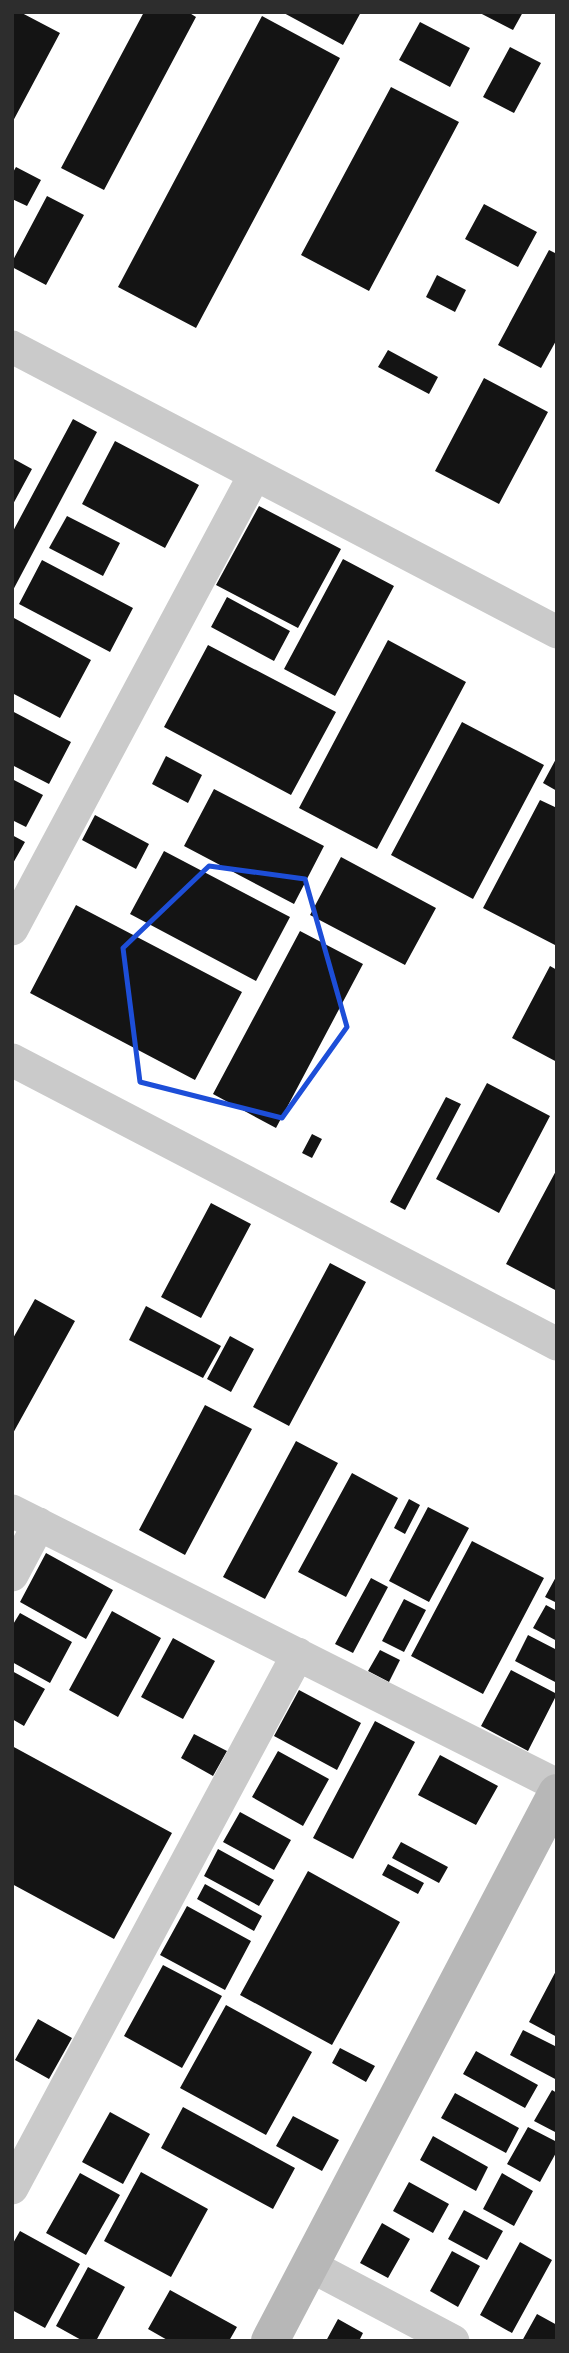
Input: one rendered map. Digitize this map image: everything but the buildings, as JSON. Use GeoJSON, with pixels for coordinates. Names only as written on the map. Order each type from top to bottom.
{"type":"FeatureCollection","features":[{"type":"Feature","properties":{"kind":"street"},"geometry":{"type":"LineString","coordinates":[[12,347],[557,632]]}},
{"type":"Feature","properties":{"kind":"street"},"geometry":{"type":"LineString","coordinates":[[12,929],[255,474]]}},
{"type":"Feature","properties":{"kind":"street"},"geometry":{"type":"LineString","coordinates":[[12,1060],[557,1344]]}},
{"type":"Feature","properties":{"kind":"street"},"geometry":{"type":"LineString","coordinates":[[12,1575],[26,1518],[557,1785]]}},
{"type":"Feature","properties":{"kind":"street"},"geometry":{"type":"LineString","coordinates":[[12,2188],[298,1654]]}},
{"type":"Feature","properties":{"kind":"street"},"geometry":{"type":"LineString","coordinates":[[270,2341],[557,1793]]}},
{"type":"Feature","properties":{"kind":"street"},"geometry":{"type":"LineString","coordinates":[[309,2265],[453,2341]]}},
{"type":"Feature","properties":{"kind":"highlighted area"},"geometry":{"type":"Polygon","coordinates":[[[209,866],[305,879],[347,1027],[282,1118],[140,1082],[123,948],[209,866]]]}}]}
